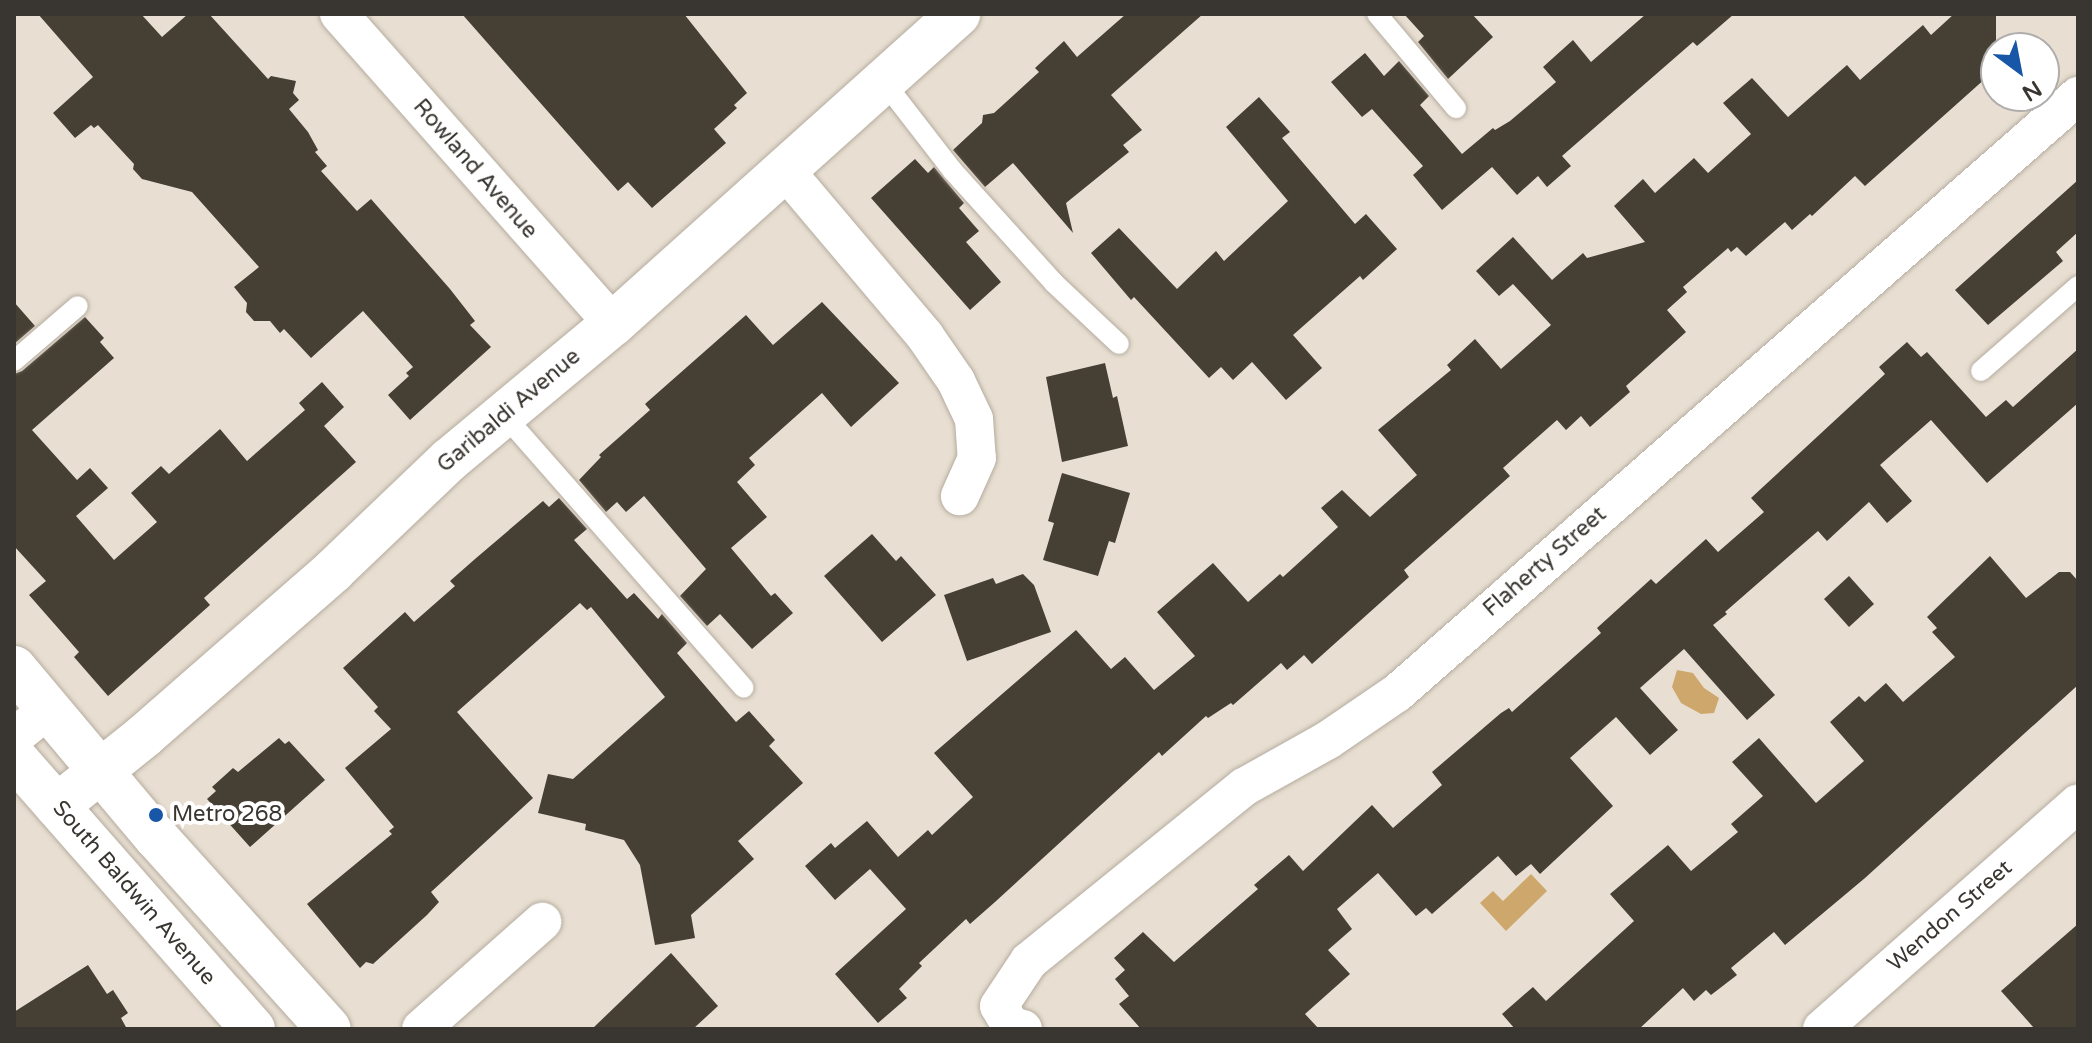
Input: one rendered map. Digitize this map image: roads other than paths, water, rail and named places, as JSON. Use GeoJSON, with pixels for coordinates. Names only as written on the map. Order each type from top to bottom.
{"type":"FeatureCollection","features":[{"type":"Feature","properties":{"kind":"street","name":"Rowland Avenue"},"geometry":{"type":"LineString","coordinates":[[339,14],[613,324]]}},
{"type":"Feature","properties":{"kind":"street","name":"Garibaldi Avenue"},"geometry":{"type":"LineString","coordinates":[[57,806],[144,736],[310,590],[449,460],[613,324],[958,14]]}},
{"type":"Feature","properties":{"kind":"street","name":"Flaherty Street"},"geometry":{"type":"LineString","coordinates":[[1011,1018],[1029,961],[1244,787],[1328,740],[1397,693],[2078,96]]}},
{"type":"Feature","properties":{"kind":"street"},"geometry":{"type":"LineString","coordinates":[[784,169],[925,336],[956,381],[974,419],[977,458],[960,496]]}},
{"type":"Feature","properties":{"kind":"street"},"geometry":{"type":"LineString","coordinates":[[14,668],[329,1029]]}},
{"type":"Feature","properties":{"kind":"street"},"geometry":{"type":"LineString","coordinates":[[14,737],[50,708]]}},
{"type":"Feature","properties":{"kind":"street","name":"South Baldwin Avenue"},"geometry":{"type":"LineString","coordinates":[[14,757],[253,1029]]}},
{"type":"Feature","properties":{"kind":"street","name":"Wendon Street"},"geometry":{"type":"LineString","coordinates":[[1822,1029],[2078,803]]}},
{"type":"Feature","properties":{"kind":"street"},"geometry":{"type":"LineString","coordinates":[[421,1029],[542,922]]}},
{"type":"Feature","properties":{"kind":"lane"},"geometry":{"type":"LineString","coordinates":[[1377,14],[1456,108]]}},
{"type":"Feature","properties":{"kind":"lane"},"geometry":{"type":"LineString","coordinates":[[884,82],[952,170],[1054,283],[1119,344]]}},
{"type":"Feature","properties":{"kind":"lane"},"geometry":{"type":"LineString","coordinates":[[1981,371],[2078,286]]}},
{"type":"Feature","properties":{"kind":"lane"},"geometry":{"type":"LineString","coordinates":[[14,361],[78,306]]}},
{"type":"Feature","properties":{"kind":"lane"},"geometry":{"type":"LineString","coordinates":[[504,415],[744,688]]}},
{"type":"Feature","properties":{"kind":"place","name":"Metro 268"},"geometry":{"type":"Point","coordinates":[156,815]}}]}
